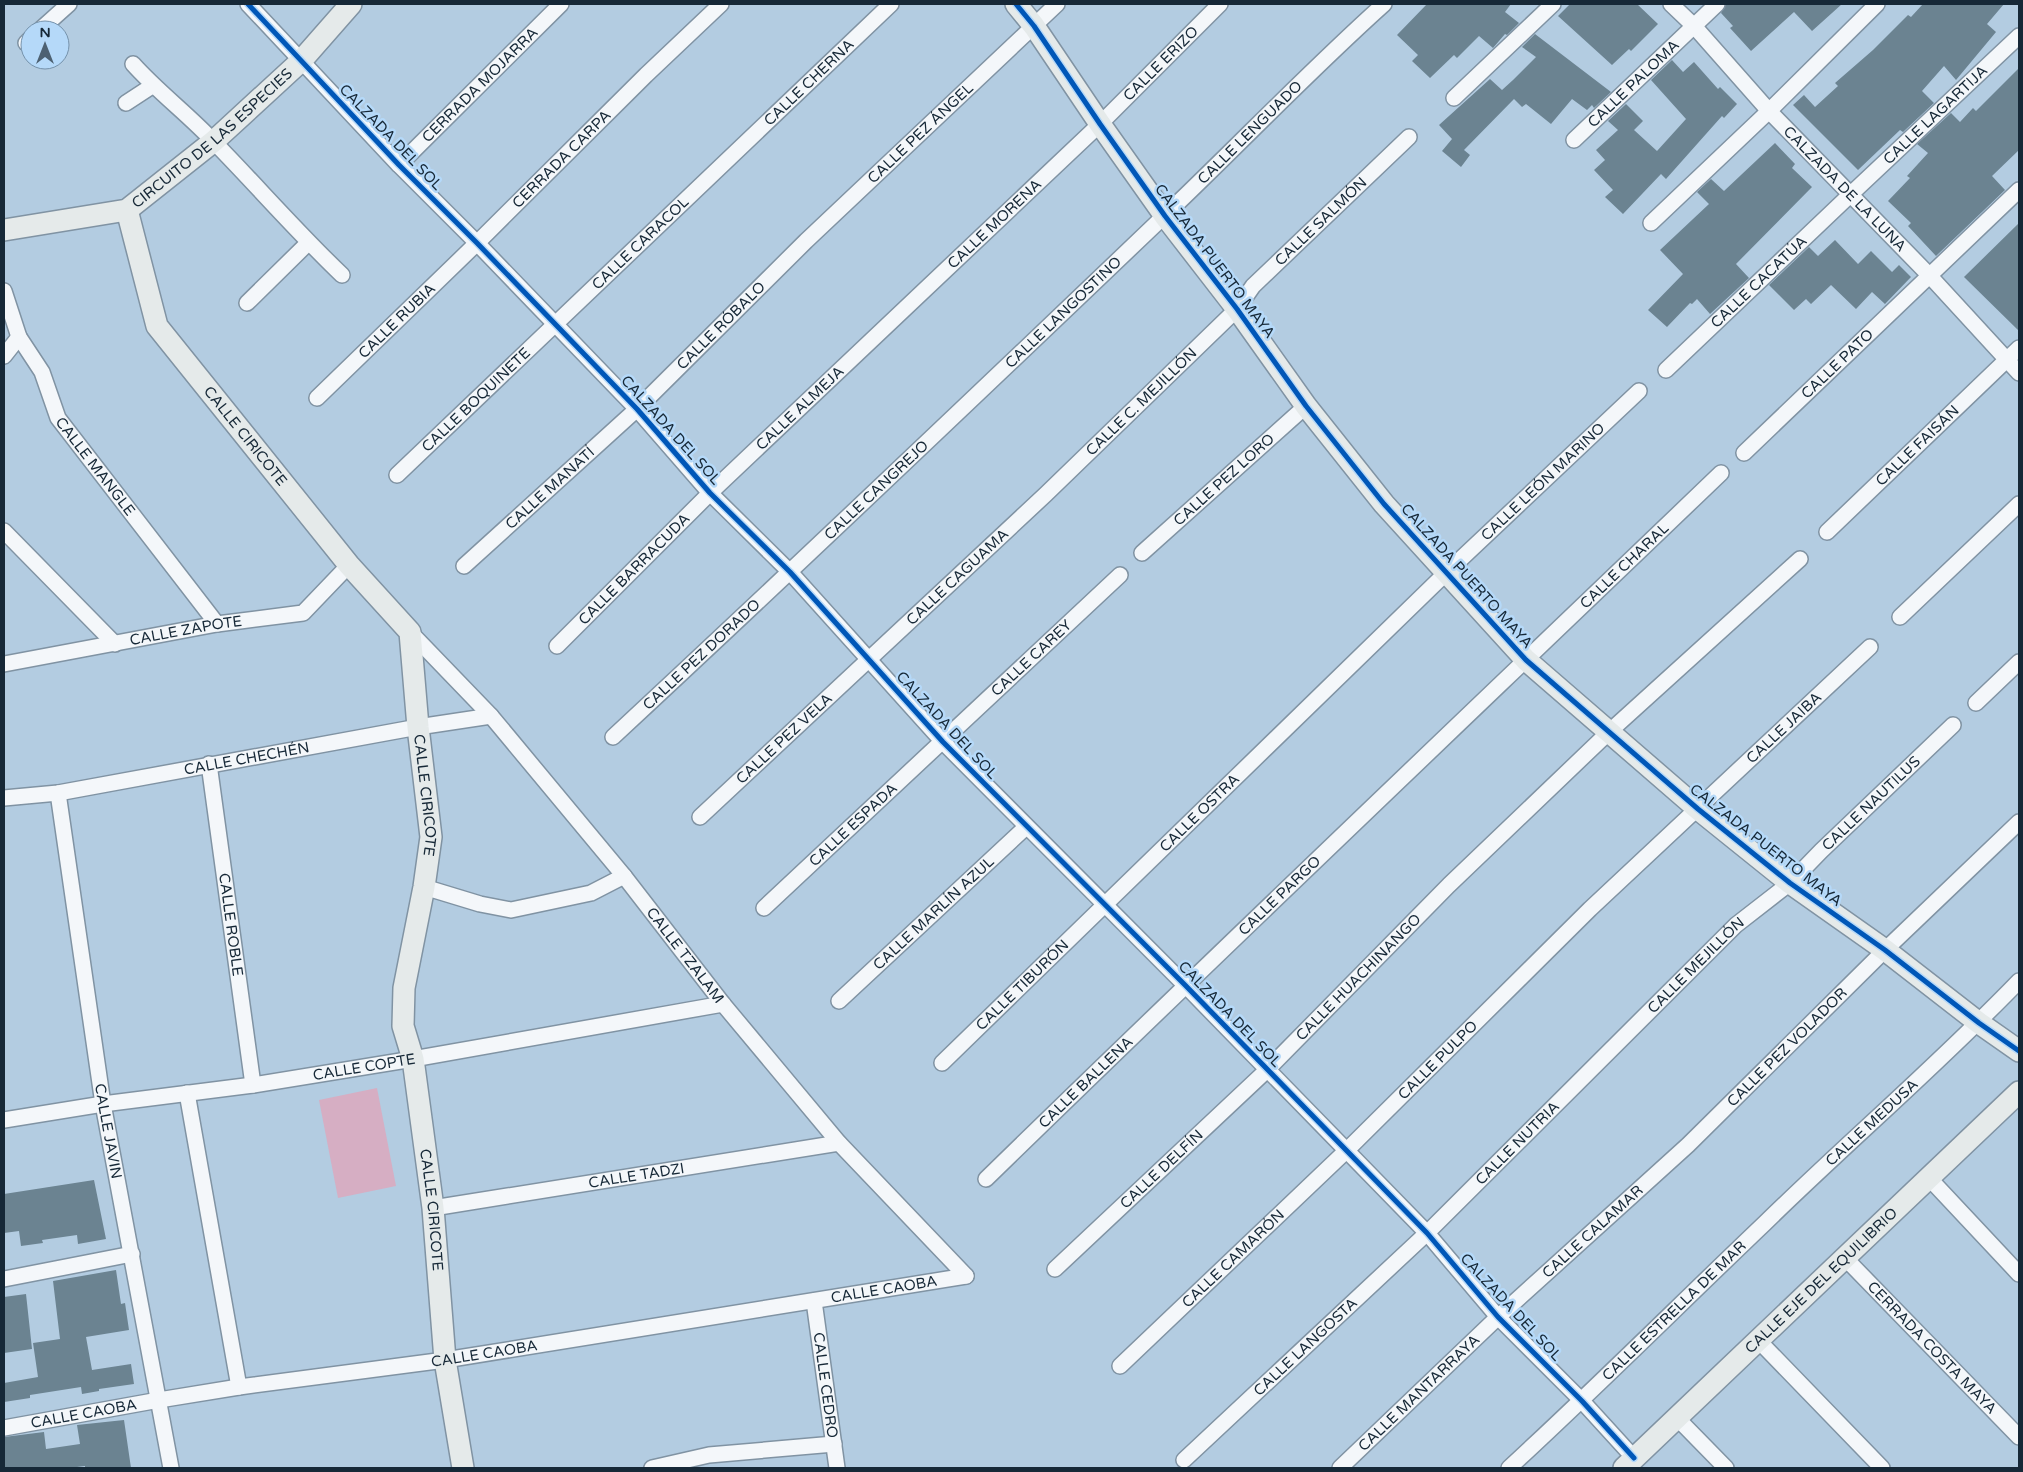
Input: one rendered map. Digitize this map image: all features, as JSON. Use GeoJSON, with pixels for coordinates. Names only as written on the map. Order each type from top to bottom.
{"type":"FeatureCollection","features":[{"type":"Feature","properties":{"kind":"street"},"geometry":{"type":"LineString","coordinates":[[51,20],[69,4]]}},
{"type":"Feature","properties":{"kind":"street","name":"CALZADA DEL SOL"},"geometry":{"type":"LineString","coordinates":[[248,4],[399,165],[477,243],[636,409],[710,493],[790,572],[943,742],[1185,985],[1427,1233],[1498,1317],[1582,1401],[1629,1463]]}},
{"type":"Feature","properties":{"kind":"street","name":"CIRCUITO DE LAS ESPECIES"},"geometry":{"type":"LineString","coordinates":[[4,230],[127,210],[214,141],[301,61],[351,4]]}},
{"type":"Feature","properties":{"kind":"street","name":"CERRADA MOJARRA"},"geometry":{"type":"LineString","coordinates":[[399,165],[560,4]]}},
{"type":"Feature","properties":{"kind":"street","name":"CERRADA CARPA"},"geometry":{"type":"LineString","coordinates":[[477,243],[646,75],[721,4]]}},
{"type":"Feature","properties":{"kind":"street","name":"CALLE CHERNA"},"geometry":{"type":"LineString","coordinates":[[726,160],[891,4]]}},
{"type":"Feature","properties":{"kind":"street","name":"CALZADA PUERTO MAYA"},"geometry":{"type":"LineString","coordinates":[[1016,4],[1034,26],[1165,216],[1237,309],[1306,406],[1384,504],[1526,660],[1698,809],[1790,883],[1885,950],[1979,1023],[2019,1051]]}},
{"type":"Feature","properties":{"kind":"street","name":"CALLE PEZ ÁNGEL"},"geometry":{"type":"LineString","coordinates":[[806,241],[1057,4]]}},
{"type":"Feature","properties":{"kind":"street","name":"CALLE ERIZO"},"geometry":{"type":"LineString","coordinates":[[1100,124],[1220,4]]}},
{"type":"Feature","properties":{"kind":"street","name":"CALLE LENGUADO"},"geometry":{"type":"LineString","coordinates":[[1165,216],[1334,49],[1384,4]]}},
{"type":"Feature","properties":{"kind":"street"},"geometry":{"type":"LineString","coordinates":[[1454,98],[1553,4]]}},
{"type":"Feature","properties":{"kind":"street","name":"CALZADA DE LA LUNA"},"geometry":{"type":"LineString","coordinates":[[1671,4],[1694,26],[1770,111],[1930,275],[2019,372]]}},
{"type":"Feature","properties":{"kind":"street","name":"CALLE PALOMA"},"geometry":{"type":"LineString","coordinates":[[1574,140],[1716,4]]}},
{"type":"Feature","properties":{"kind":"street"},"geometry":{"type":"LineString","coordinates":[[1651,223],[1770,111],[1878,4]]}},
{"type":"Feature","properties":{"kind":"street","name":"CALLE LAGARTIJA"},"geometry":{"type":"LineString","coordinates":[[1851,194],[2019,36]]}},
{"type":"Feature","properties":{"kind":"street"},"geometry":{"type":"LineString","coordinates":[[133,64],[152,86],[214,141],[308,243],[342,275]]}},
{"type":"Feature","properties":{"kind":"street"},"geometry":{"type":"LineString","coordinates":[[126,103],[152,86]]}},
{"type":"Feature","properties":{"kind":"street","name":"CALLE MORENA"},"geometry":{"type":"LineString","coordinates":[[888,323],[1100,124]]}},
{"type":"Feature","properties":{"kind":"street","name":"CALLE SALMÓN"},"geometry":{"type":"LineString","coordinates":[[1237,309],[1253,286],[1409,137]]}},
{"type":"Feature","properties":{"kind":"street","name":"CALLE CARACOL"},"geometry":{"type":"LineString","coordinates":[[555,325],[726,160]]}},
{"type":"Feature","properties":{"kind":"street","name":"CALLE PATO"},"geometry":{"type":"LineString","coordinates":[[1744,453],[2019,190]]}},
{"type":"Feature","properties":{"kind":"street","name":"CALLE CACATÚA"},"geometry":{"type":"LineString","coordinates":[[1666,370],[1851,194]]}},
{"type":"Feature","properties":{"kind":"street","name":"CALLE CIRICOTE"},"geometry":{"type":"LineString","coordinates":[[127,210],[157,326],[349,565],[410,632],[418,726],[431,837],[424,887],[404,988],[403,1026],[413,1059],[433,1208],[445,1360],[463,1468]]}},
{"type":"Feature","properties":{"kind":"street","name":"CALLE LANGOSTINO"},"geometry":{"type":"LineString","coordinates":[[962,409],[1165,216]]}},
{"type":"Feature","properties":{"kind":"street","name":"CALLE RÓBALO"},"geometry":{"type":"LineString","coordinates":[[636,409],[806,241]]}},
{"type":"Feature","properties":{"kind":"street"},"geometry":{"type":"LineString","coordinates":[[247,302],[308,243]]}},
{"type":"Feature","properties":{"kind":"street","name":"CALLE RUBIA"},"geometry":{"type":"LineString","coordinates":[[316,398],[477,243]]}},
{"type":"Feature","properties":{"kind":"street","name":"CALLE MANGLE"},"geometry":{"type":"LineString","coordinates":[[4,291],[19,337],[42,372],[58,418],[217,624]]}},
{"type":"Feature","properties":{"kind":"street","name":"CALLE C. MEJILLÓN"},"geometry":{"type":"LineString","coordinates":[[1046,494],[1237,309]]}},
{"type":"Feature","properties":{"kind":"street","name":"CALLE ALMEJA"},"geometry":{"type":"LineString","coordinates":[[710,493],[888,323]]}},
{"type":"Feature","properties":{"kind":"street","name":"CALLE BOQUINETE"},"geometry":{"type":"LineString","coordinates":[[397,475],[555,325]]}},
{"type":"Feature","properties":{"kind":"street"},"geometry":{"type":"LineString","coordinates":[[4,356],[19,337]]}},
{"type":"Feature","properties":{"kind":"street","name":"CALLE FAISÁN"},"geometry":{"type":"LineString","coordinates":[[1827,532],[2019,348]]}},
{"type":"Feature","properties":{"kind":"street","name":"CALLE LEÓN MARINO"},"geometry":{"type":"LineString","coordinates":[[1294,721],[1447,572],[1639,391]]}},
{"type":"Feature","properties":{"kind":"street","name":"CALLE PEZ LORO"},"geometry":{"type":"LineString","coordinates":[[1142,553],[1306,406]]}},
{"type":"Feature","properties":{"kind":"street","name":"CALLE MANATÍ"},"geometry":{"type":"LineString","coordinates":[[464,566],[636,409]]}},
{"type":"Feature","properties":{"kind":"street","name":"CALLE CANGREJO"},"geometry":{"type":"LineString","coordinates":[[790,572],[962,409]]}},
{"type":"Feature","properties":{"kind":"street","name":"CALLE CHARAL"},"geometry":{"type":"LineString","coordinates":[[1373,807],[1721,473]]}},
{"type":"Feature","properties":{"kind":"street","name":"CALLE BARRACUDA"},"geometry":{"type":"LineString","coordinates":[[556,646],[710,493]]}},
{"type":"Feature","properties":{"kind":"street","name":"CALLE CAGUAMA"},"geometry":{"type":"LineString","coordinates":[[868,659],[1046,494]]}},
{"type":"Feature","properties":{"kind":"street"},"geometry":{"type":"LineString","coordinates":[[1900,617],[2019,504]]}},
{"type":"Feature","properties":{"kind":"street"},"geometry":{"type":"LineString","coordinates":[[4,531],[115,644]]}},
{"type":"Feature","properties":{"kind":"street","name":"CALLE HUACHINANGO"},"geometry":{"type":"LineString","coordinates":[[1267,1070],[1449,885],[1610,732],[1800,559]]}},
{"type":"Feature","properties":{"kind":"street","name":"CALLE ZAPOTE"},"geometry":{"type":"LineString","coordinates":[[4,664],[217,624],[303,612],[349,565]]}},
{"type":"Feature","properties":{"kind":"street","name":"CALLE PEZ DORADO"},"geometry":{"type":"LineString","coordinates":[[613,737],[790,572]]}},
{"type":"Feature","properties":{"kind":"street","name":"CALLE CAREY"},"geometry":{"type":"LineString","coordinates":[[943,742],[1120,575]]}},
{"type":"Feature","properties":{"kind":"street","name":"CALLE TZALAM"},"geometry":{"type":"LineString","coordinates":[[410,632],[491,716],[624,876],[722,1004],[839,1143],[966,1276]]}},
{"type":"Feature","properties":{"kind":"street","name":"CALLE JAIBA"},"geometry":{"type":"LineString","coordinates":[[1528,969],[1870,647]]}},
{"type":"Feature","properties":{"kind":"street","name":"CALLE PEZ VELA"},"geometry":{"type":"LineString","coordinates":[[700,817],[868,659]]}},
{"type":"Feature","properties":{"kind":"street"},"geometry":{"type":"LineString","coordinates":[[1976,704],[2019,662]]}},
{"type":"Feature","properties":{"kind":"street","name":"CALLE CHECHÉN"},"geometry":{"type":"LineString","coordinates":[[4,798],[58,792],[418,726],[491,716]]}},
{"type":"Feature","properties":{"kind":"street","name":"CALLE OSTRA"},"geometry":{"type":"LineString","coordinates":[[1105,906],[1294,721]]}},
{"type":"Feature","properties":{"kind":"street","name":"CALLE NAUTILUS"},"geometry":{"type":"LineString","coordinates":[[1790,883],[1953,725]]}},
{"type":"Feature","properties":{"kind":"street","name":"CALLE ESPADA"},"geometry":{"type":"LineString","coordinates":[[764,908],[943,742]]}},
{"type":"Feature","properties":{"kind":"street","name":"CALLE ROBLE"},"geometry":{"type":"LineString","coordinates":[[210,764],[253,1086]]}},
{"type":"Feature","properties":{"kind":"street","name":"CALLE JAVIN"},"geometry":{"type":"LineString","coordinates":[[58,792],[103,1104],[171,1468]]}},
{"type":"Feature","properties":{"kind":"street","name":"CALLE PARGO"},"geometry":{"type":"LineString","coordinates":[[1185,985],[1373,807]]}},
{"type":"Feature","properties":{"kind":"street","name":"CALLE PEZ VOLADOR"},"geometry":{"type":"LineString","coordinates":[[1688,1145],[1885,950],[2019,822]]}},
{"type":"Feature","properties":{"kind":"street","name":"CALLE MARLÍN AZUL"},"geometry":{"type":"LineString","coordinates":[[839,1000],[1026,827]]}},
{"type":"Feature","properties":{"kind":"street"},"geometry":{"type":"LineString","coordinates":[[424,887],[480,904],[511,910],[591,893],[624,876]]}},
{"type":"Feature","properties":{"kind":"street","name":"CALLE MEJILLÓN"},"geometry":{"type":"LineString","coordinates":[[1608,1053],[1736,925],[1790,883]]}},
{"type":"Feature","properties":{"kind":"street","name":"CALLE TIBURÓN"},"geometry":{"type":"LineString","coordinates":[[942,1063],[1105,906]]}},
{"type":"Feature","properties":{"kind":"street","name":"CALLE PULPO"},"geometry":{"type":"LineString","coordinates":[[1346,1152],[1528,969]]}},
{"type":"Feature","properties":{"kind":"street","name":"CALLE MEDUSA"},"geometry":{"type":"LineString","coordinates":[[1766,1222],[1979,1023],[2019,981]]}},
{"type":"Feature","properties":{"kind":"street","name":"CALLE BALLENA"},"geometry":{"type":"LineString","coordinates":[[986,1179],[1185,985]]}},
{"type":"Feature","properties":{"kind":"street","name":"CALLE COPTE"},"geometry":{"type":"LineString","coordinates":[[4,1120],[103,1104],[253,1086],[722,1004]]}},
{"type":"Feature","properties":{"kind":"street","name":"CALLE NUTRIA"},"geometry":{"type":"LineString","coordinates":[[1427,1233],[1608,1053]]}},
{"type":"Feature","properties":{"kind":"street","name":"CALLE DELFÍN"},"geometry":{"type":"LineString","coordinates":[[1055,1269],[1267,1070]]}},
{"type":"Feature","properties":{"kind":"street","name":"CALLE EJE DEL EQUILIBRIO"},"geometry":{"type":"LineString","coordinates":[[1629,1463],[2019,1092]]}},
{"type":"Feature","properties":{"kind":"street"},"geometry":{"type":"LineString","coordinates":[[186,1093],[239,1387]]}},
{"type":"Feature","properties":{"kind":"street","name":"CALLE TADZI"},"geometry":{"type":"LineString","coordinates":[[433,1208],[839,1143]]}},
{"type":"Feature","properties":{"kind":"street","name":"CALLE CALAMAR"},"geometry":{"type":"LineString","coordinates":[[1498,1317],[1688,1145]]}},
{"type":"Feature","properties":{"kind":"street","name":"CALLE CAMARÓN"},"geometry":{"type":"LineString","coordinates":[[1120,1366],[1346,1152]]}},
{"type":"Feature","properties":{"kind":"street"},"geometry":{"type":"LineString","coordinates":[[1929,1178],[2019,1274]]}},
{"type":"Feature","properties":{"kind":"street","name":"CALLE ESTRELLA DE MAR"},"geometry":{"type":"LineString","coordinates":[[1509,1468],[1582,1401],[1766,1222]]}},
{"type":"Feature","properties":{"kind":"street","name":"CALLE LANGOSTA"},"geometry":{"type":"LineString","coordinates":[[1184,1460],[1427,1233]]}},
{"type":"Feature","properties":{"kind":"street"},"geometry":{"type":"LineString","coordinates":[[4,1279],[132,1254]]}},
{"type":"Feature","properties":{"kind":"street","name":"CERRADA COSTA MAYA"},"geometry":{"type":"LineString","coordinates":[[1845,1258],[2019,1437]]}},
{"type":"Feature","properties":{"kind":"street","name":"CALLE CAOBA"},"geometry":{"type":"LineString","coordinates":[[4,1428],[239,1387],[445,1360],[966,1276]]}},
{"type":"Feature","properties":{"kind":"street","name":"CALLE CEDRO"},"geometry":{"type":"LineString","coordinates":[[814,1301],[837,1468]]}},
{"type":"Feature","properties":{"kind":"street","name":"CALLE MANTARRAYA"},"geometry":{"type":"LineString","coordinates":[[1340,1468],[1498,1317]]}},
{"type":"Feature","properties":{"kind":"street"},"geometry":{"type":"LineString","coordinates":[[1758,1340],[1882,1468]]}},
{"type":"Feature","properties":{"kind":"street"},"geometry":{"type":"LineString","coordinates":[[1677,1418],[1726,1468]]}},
{"type":"Feature","properties":{"kind":"street"},"geometry":{"type":"LineString","coordinates":[[652,1468],[709,1455],[834,1444]]}},
{"type":"Feature","properties":{"kind":"shaded area"},"geometry":{"type":"Polygon","coordinates":[[[377,1088],[396,1186],[338,1198],[319,1100],[377,1088]]]}},
{"type":"Feature","properties":{"kind":"building"},"geometry":{"type":"Polygon","coordinates":[[[1427,4],[1511,4],[1505,12],[1519,23],[1507,35],[1505,34],[1493,48],[1479,36],[1457,58],[1454,55],[1430,78],[1412,61],[1418,55],[1397,35],[1427,4]]]}},
{"type":"Feature","properties":{"kind":"building"},"geometry":{"type":"Polygon","coordinates":[[[1570,4],[1637,4],[1658,24],[1631,51],[1629,49],[1612,65],[1558,16],[1570,4]]]}},
{"type":"Feature","properties":{"kind":"building"},"geometry":{"type":"Polygon","coordinates":[[[1726,4],[1842,4],[1812,31],[1794,12],[1751,51],[1730,28],[1733,26],[1721,13],[1726,4]]]}},
{"type":"Feature","properties":{"kind":"building"},"geometry":{"type":"Polygon","coordinates":[[[1923,4],[2004,4],[1987,24],[1996,32],[1956,80],[1944,66],[1922,91],[1934,103],[1903,132],[1900,130],[1858,170],[1793,105],[1804,95],[1815,107],[1838,86],[1835,83],[1873,50],[1908,15],[1911,17],[1923,4]]]}},
{"type":"Feature","properties":{"kind":"building"},"geometry":{"type":"Polygon","coordinates":[[[1535,34],[1611,92],[1594,108],[1592,105],[1587,110],[1572,99],[1551,124],[1526,104],[1522,107],[1514,99],[1464,150],[1470,155],[1461,167],[1442,151],[1452,139],[1439,125],[1490,79],[1502,90],[1513,80],[1536,57],[1522,47],[1535,34]]]}},
{"type":"Feature","properties":{"kind":"building"},"geometry":{"type":"Polygon","coordinates":[[[1672,60],[1683,72],[1694,62],[1718,89],[1720,87],[1737,104],[1724,118],[1722,116],[1666,179],[1661,174],[1623,214],[1605,197],[1613,190],[1594,170],[1605,160],[1596,150],[1618,130],[1608,121],[1626,104],[1643,121],[1634,130],[1657,151],[1686,119],[1651,80],[1672,60]]]}},
{"type":"Feature","properties":{"kind":"building"},"geometry":{"type":"Polygon","coordinates":[[[2019,68],[2019,150],[1992,176],[2005,190],[1936,256],[1908,226],[1911,223],[1888,201],[1910,178],[1907,176],[1928,153],[1917,144],[1951,113],[1960,122],[1973,108],[1976,111],[2019,68]]]}},
{"type":"Feature","properties":{"kind":"building"},"geometry":{"type":"Polygon","coordinates":[[[1775,143],[1795,164],[1792,168],[1812,187],[1736,264],[1749,278],[1710,314],[1697,299],[1692,304],[1690,303],[1667,327],[1648,310],[1683,274],[1660,250],[1709,204],[1697,192],[1711,179],[1724,191],[1775,143]]]}},
{"type":"Feature","properties":{"kind":"building"},"geometry":{"type":"Polygon","coordinates":[[[2019,223],[2019,331],[1964,277],[2019,223]]]}},
{"type":"Feature","properties":{"kind":"building"},"geometry":{"type":"Polygon","coordinates":[[[1835,240],[1858,264],[1871,251],[1892,272],[1899,265],[1911,277],[1885,304],[1872,292],[1856,309],[1831,285],[1811,304],[1806,299],[1794,310],[1769,285],[1809,247],[1818,256],[1835,240]]]}},
{"type":"Feature","properties":{"kind":"building"},"geometry":{"type":"Polygon","coordinates":[[[94,1180],[106,1239],[78,1244],[77,1235],[42,1240],[43,1243],[21,1246],[19,1231],[4,1233],[4,1194],[94,1180]]]}},
{"type":"Feature","properties":{"kind":"building"},"geometry":{"type":"Polygon","coordinates":[[[116,1270],[121,1304],[125,1303],[129,1330],[86,1337],[92,1370],[131,1364],[134,1384],[99,1389],[99,1391],[82,1394],[81,1387],[30,1395],[30,1398],[4,1402],[4,1383],[38,1377],[33,1343],[60,1339],[53,1281],[116,1270]]]}},
{"type":"Feature","properties":{"kind":"building"},"geometry":{"type":"Polygon","coordinates":[[[26,1294],[32,1349],[4,1353],[4,1297],[26,1294]]]}},
{"type":"Feature","properties":{"kind":"building"},"geometry":{"type":"Polygon","coordinates":[[[124,1420],[131,1468],[85,1468],[85,1466],[69,1468],[4,1468],[4,1437],[44,1432],[46,1449],[80,1444],[77,1425],[124,1420]]]}},
{"type":"Feature","properties":{"kind":"cycle path"},"geometry":{"type":"LineString","coordinates":[[248,4],[399,165],[637,409],[710,493],[790,572],[943,742],[1185,985],[1427,1233],[1498,1317],[1582,1401],[1634,1458]]}},
{"type":"Feature","properties":{"kind":"cycle path"},"geometry":{"type":"LineString","coordinates":[[1016,4],[1034,26],[1165,216],[1237,309],[1306,406],[1384,504],[1526,660],[1698,809],[1790,883],[1885,950],[1979,1023],[2019,1051]]}}]}
